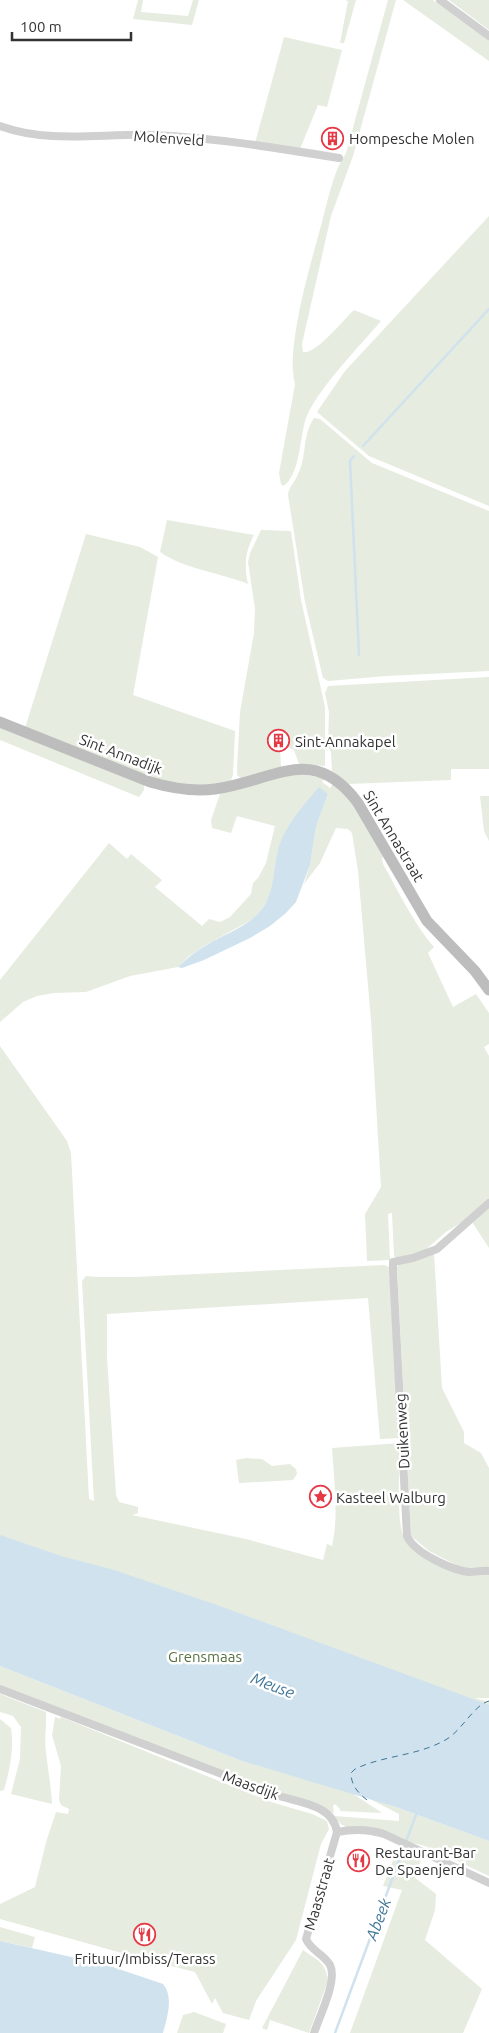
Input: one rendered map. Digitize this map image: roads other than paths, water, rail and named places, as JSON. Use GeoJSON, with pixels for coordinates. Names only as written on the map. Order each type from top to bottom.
{"type":"FeatureCollection","features":[{"type":"Feature","properties":{"kind":"street"},"geometry":{"type":"LineString","coordinates":[[440,0],[489,36]]}},
{"type":"Feature","properties":{"kind":"street","name":"Molenveld"},"geometry":{"type":"LineString","coordinates":[[0,126],[15,132],[48,136],[112,134],[180,137],[339,158]]}},
{"type":"Feature","properties":{"kind":"street","name":"Sint Annadijk"},"geometry":{"type":"LineString","coordinates":[[0,722],[163,786],[203,790],[236,784]]}},
{"type":"Feature","properties":{"kind":"street","name":"Sint Annastraat"},"geometry":{"type":"LineString","coordinates":[[236,784],[297,769],[326,774],[346,788],[367,817],[427,921],[475,970],[489,990]]}},
{"type":"Feature","properties":{"kind":"street","name":"Duikenweg"},"geometry":{"type":"LineString","coordinates":[[489,1203],[437,1249],[413,1258],[393,1262],[407,1536],[418,1549],[435,1559],[466,1571],[489,1571]]}},
{"type":"Feature","properties":{"kind":"street","name":"Maasdijk"},"geometry":{"type":"LineString","coordinates":[[0,1689],[247,1784],[324,1810],[334,1821],[337,1832]]}},
{"type":"Feature","properties":{"kind":"street"},"geometry":{"type":"LineString","coordinates":[[337,1832],[347,1830],[373,1831],[489,1883]]}},
{"type":"Feature","properties":{"kind":"street","name":"Maasstraat"},"geometry":{"type":"LineString","coordinates":[[314,2033],[333,1979],[330,1964],[308,1944],[307,1932],[337,1832]]}},
{"type":"Feature","properties":{"kind":"water"},"geometry":{"type":"Polygon","coordinates":[[[319,787],[328,794],[316,827],[310,865],[296,902],[270,926],[250,938],[204,960],[182,968],[178,967],[201,948],[250,921],[262,909],[269,895],[278,850],[285,832],[295,816],[319,787]]]}},
{"type":"Feature","properties":{"kind":"water","name":"Grensmaas"},"geometry":{"type":"Polygon","coordinates":[[[0,1535],[61,1556],[114,1570],[217,1605],[489,1705],[489,1841],[396,1807],[242,1761],[0,1666],[0,1535]]]}},
{"type":"Feature","properties":{"kind":"water"},"geometry":{"type":"Polygon","coordinates":[[[0,1941],[107,1965],[163,1984],[169,2001],[163,2033],[0,2033],[0,1941]]]}},
{"type":"Feature","properties":{"kind":"waterway"},"geometry":{"type":"LineString","coordinates":[[363,446],[489,309]]}},
{"type":"Feature","properties":{"kind":"waterway"},"geometry":{"type":"LineString","coordinates":[[354,456],[350,461],[359,655]]}},
{"type":"Feature","properties":{"kind":"waterway","name":"Abeek"},"geometry":{"type":"LineString","coordinates":[[335,2033],[417,1812]]}},
{"type":"Feature","properties":{"kind":"place","name":"Hompesche Molen"},"geometry":{"type":"Point","coordinates":[333,138]}},
{"type":"Feature","properties":{"kind":"place","name":"Sint-Annakapel"},"geometry":{"type":"Point","coordinates":[279,741]}},
{"type":"Feature","properties":{"kind":"place","name":"Kasteel Walburg"},"geometry":{"type":"Point","coordinates":[320,1497]}},
{"type":"Feature","properties":{"kind":"place","name":"Restaurant-Bar De Spaenjerd"},"geometry":{"type":"Point","coordinates":[359,1861]}},
{"type":"Feature","properties":{"kind":"place","name":"Frituur/Imbiss/Terass"},"geometry":{"type":"Point","coordinates":[145,1935]}},
{"type":"Feature","properties":{"kind":"water label","name":"Meuse"},"geometry":{"type":"Point","coordinates":[273,1685]}}]}
